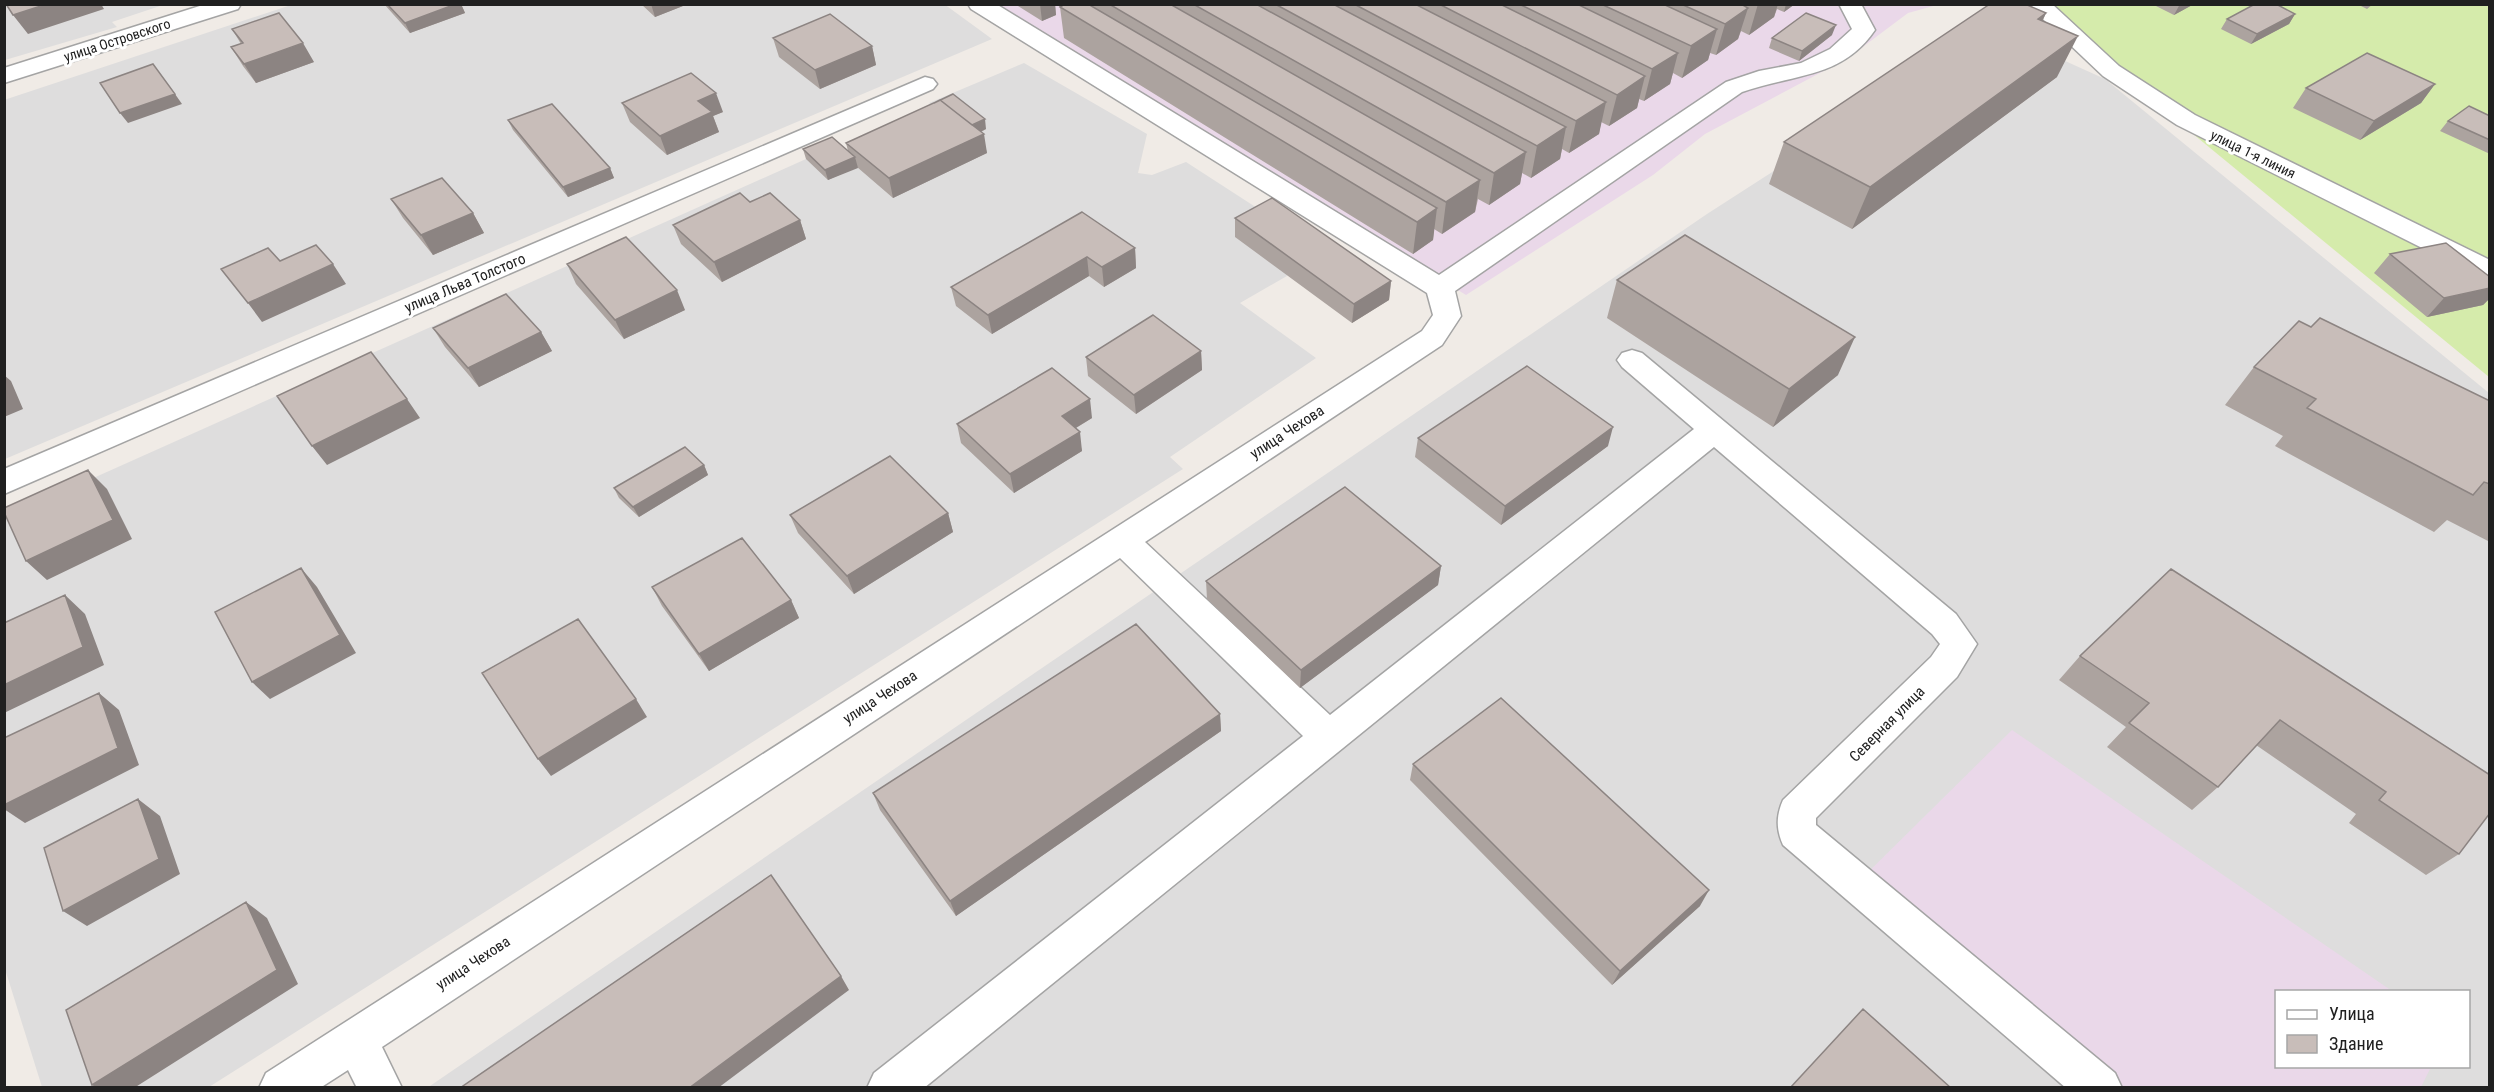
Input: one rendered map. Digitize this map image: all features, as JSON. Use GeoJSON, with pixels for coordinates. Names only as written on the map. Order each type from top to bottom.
{"type":"FeatureCollection","features":[{"type":"Feature","properties":{"kind":"street","name":"улица Островского"},"geometry":{"type":"LineString","coordinates":[[4,76],[230,4]]}},
{"type":"Feature","properties":{"kind":"street"},"geometry":{"type":"LineString","coordinates":[[978,4],[1440,288],[1734,87],[1759,78],[1808,69],[1838,54],[1864,30],[1850,4]]}},
{"type":"Feature","properties":{"kind":"street","name":"улица 1-я линия"},"geometry":{"type":"LineString","coordinates":[[2038,4],[2111,71],[2186,120],[2490,272]]}},
{"type":"Feature","properties":{"kind":"street","name":"улица Льва Толстого"},"geometry":{"type":"LineString","coordinates":[[4,482],[925,84]]}},
{"type":"Feature","properties":{"kind":"street","name":"улица Чехова"},"geometry":{"type":"LineString","coordinates":[[281,1088],[1432,338],[1448,316],[1440,288]]}},
{"type":"Feature","properties":{"kind":"street","name":"Северная улица"},"geometry":{"type":"LineString","coordinates":[[1632,360],[1944,624],[1960,644],[1944,667],[1797,812],[1797,833],[2100,1088]]}},
{"type":"Feature","properties":{"kind":"street"},"geometry":{"type":"LineString","coordinates":[[888,1088],[1714,430]]}},
{"type":"Feature","properties":{"kind":"street"},"geometry":{"type":"LineString","coordinates":[[1122,540],[1328,738]]}},
{"type":"Feature","properties":{"kind":"street"},"geometry":{"type":"LineString","coordinates":[[356,1039],[380,1088]]}},
{"type":"Feature","properties":{"kind":"shaded area"},"geometry":{"type":"Polygon","coordinates":[[[944,4],[992,39],[5,459],[4,100],[291,5],[944,4]]]}},
{"type":"Feature","properties":{"kind":"shaded area"},"geometry":{"type":"Polygon","coordinates":[[[5,5],[163,5],[112,22],[117,27],[5,60],[5,5]]]}},
{"type":"Feature","properties":{"kind":"shaded area"},"geometry":{"type":"Polygon","coordinates":[[[995,5],[1937,5],[1908,13],[1848,58],[1705,134],[1653,175],[1466,295],[995,5]]]}},
{"type":"Feature","properties":{"kind":"shaded area"},"geometry":{"type":"Polygon","coordinates":[[[1994,29],[2105,79],[2489,393],[2489,1087],[427,1088],[1707,214],[1994,29]]]}},
{"type":"Feature","properties":{"kind":"shaded area"},"geometry":{"type":"Polygon","coordinates":[[[1024,63],[1147,134],[1138,173],[1152,175],[1186,162],[1271,217],[1287,276],[1240,303],[1316,358],[1170,457],[1183,469],[209,1087],[42,1087],[5,969],[4,518],[806,159],[851,162],[936,113],[929,103],[1024,63]]]}},
{"type":"Feature","properties":{"kind":"shaded area"},"geometry":{"type":"Polygon","coordinates":[[[2012,730],[2391,990],[2275,990],[2275,1068],[2430,1068],[2421,1087],[2065,1087],[1844,896],[2012,730]]]}},
{"type":"Feature","properties":{"kind":"green space"},"geometry":{"type":"Polygon","coordinates":[[[2036,5],[2489,5],[2489,377],[2036,5]]]}},
{"type":"Feature","properties":{"kind":"building"},"geometry":{"type":"Polygon","coordinates":[[[6,4],[47,4],[13,15],[6,4]]]}},
{"type":"Feature","properties":{"kind":"building"},"geometry":{"type":"Polygon","coordinates":[[[387,4],[456,4],[405,23],[387,4]]]}},
{"type":"Feature","properties":{"kind":"building"},"geometry":{"type":"Polygon","coordinates":[[[1065,4],[1088,4],[1437,208],[1417,222],[1060,7],[1065,4]]]}},
{"type":"Feature","properties":{"kind":"building"},"geometry":{"type":"Polygon","coordinates":[[[1109,4],[1170,4],[1480,180],[1446,202],[1109,4]]]}},
{"type":"Feature","properties":{"kind":"building"},"geometry":{"type":"Polygon","coordinates":[[[1193,4],[1256,4],[1526,152],[1494,173],[1193,4]]]}},
{"type":"Feature","properties":{"kind":"building"},"geometry":{"type":"Polygon","coordinates":[[[1275,4],[1333,4],[1566,127],[1537,146],[1275,4]]]}},
{"type":"Feature","properties":{"kind":"building"},"geometry":{"type":"Polygon","coordinates":[[[1354,4],[1415,4],[1606,102],[1576,121],[1354,4]]]}},
{"type":"Feature","properties":{"kind":"building"},"geometry":{"type":"Polygon","coordinates":[[[1439,4],[1500,4],[1645,76],[1617,95],[1439,4]]]}},
{"type":"Feature","properties":{"kind":"building"},"geometry":{"type":"Polygon","coordinates":[[[1519,4],[1577,4],[1678,53],[1652,69],[1519,4]]]}},
{"type":"Feature","properties":{"kind":"building"},"geometry":{"type":"Polygon","coordinates":[[[1601,4],[1663,4],[1717,29],[1691,46],[1601,4]]]}},
{"type":"Feature","properties":{"kind":"building"},"geometry":{"type":"Polygon","coordinates":[[[1681,4],[1741,4],[1748,8],[1725,24],[1681,4]]]}},
{"type":"Feature","properties":{"kind":"building"},"geometry":{"type":"Polygon","coordinates":[[[1990,4],[2025,4],[2046,13],[2038,19],[2078,36],[1870,187],[1784,142],[1990,4]]]}},
{"type":"Feature","properties":{"kind":"building"},"geometry":{"type":"Polygon","coordinates":[[[2255,4],[2276,4],[2295,14],[2257,34],[2227,19],[2255,4]]]}},
{"type":"Feature","properties":{"kind":"building"},"geometry":{"type":"Polygon","coordinates":[[[279,13],[303,43],[244,64],[231,47],[243,43],[232,29],[279,13]]]}},
{"type":"Feature","properties":{"kind":"building"},"geometry":{"type":"Polygon","coordinates":[[[1806,13],[1836,25],[1802,51],[1772,38],[1806,13]]]}},
{"type":"Feature","properties":{"kind":"building"},"geometry":{"type":"Polygon","coordinates":[[[830,14],[872,46],[815,70],[773,38],[830,14]]]}},
{"type":"Feature","properties":{"kind":"building"},"geometry":{"type":"Polygon","coordinates":[[[2367,53],[2435,84],[2374,121],[2306,88],[2367,53]]]}},
{"type":"Feature","properties":{"kind":"building"},"geometry":{"type":"Polygon","coordinates":[[[153,64],[175,94],[120,113],[100,83],[153,64]]]}},
{"type":"Feature","properties":{"kind":"building"},"geometry":{"type":"Polygon","coordinates":[[[691,73],[716,93],[698,101],[712,112],[660,136],[622,103],[691,73]]]}},
{"type":"Feature","properties":{"kind":"building"},"geometry":{"type":"Polygon","coordinates":[[[953,94],[985,119],[972,125],[940,100],[953,94]]]}},
{"type":"Feature","properties":{"kind":"building"},"geometry":{"type":"Polygon","coordinates":[[[940,100],[984,134],[889,178],[846,143],[940,100]]]}},
{"type":"Feature","properties":{"kind":"building"},"geometry":{"type":"Polygon","coordinates":[[[552,104],[610,168],[563,187],[508,120],[552,104]]]}},
{"type":"Feature","properties":{"kind":"building"},"geometry":{"type":"Polygon","coordinates":[[[2469,106],[2490,116],[2490,140],[2448,121],[2469,106]]]}},
{"type":"Feature","properties":{"kind":"building"},"geometry":{"type":"Polygon","coordinates":[[[832,137],[855,157],[825,170],[803,149],[832,137]]]}},
{"type":"Feature","properties":{"kind":"building"},"geometry":{"type":"Polygon","coordinates":[[[442,178],[473,213],[421,235],[391,199],[442,178]]]}},
{"type":"Feature","properties":{"kind":"building"},"geometry":{"type":"Polygon","coordinates":[[[740,193],[750,202],[770,193],[800,220],[714,262],[673,225],[740,193]]]}},
{"type":"Feature","properties":{"kind":"building"},"geometry":{"type":"Polygon","coordinates":[[[1272,198],[1391,281],[1354,304],[1235,218],[1272,198]]]}},
{"type":"Feature","properties":{"kind":"building"},"geometry":{"type":"Polygon","coordinates":[[[1082,212],[1135,248],[1102,267],[1087,257],[988,315],[951,287],[1082,212]]]}},
{"type":"Feature","properties":{"kind":"building"},"geometry":{"type":"Polygon","coordinates":[[[1685,235],[1855,337],[1789,389],[1617,280],[1685,235]]]}},
{"type":"Feature","properties":{"kind":"building"},"geometry":{"type":"Polygon","coordinates":[[[626,237],[677,290],[615,320],[567,264],[626,237]]]}},
{"type":"Feature","properties":{"kind":"building"},"geometry":{"type":"Polygon","coordinates":[[[2446,243],[2490,277],[2490,288],[2444,298],[2390,254],[2446,243]]]}},
{"type":"Feature","properties":{"kind":"building"},"geometry":{"type":"Polygon","coordinates":[[[316,245],[333,264],[248,303],[221,269],[268,248],[280,261],[316,245]]]}},
{"type":"Feature","properties":{"kind":"building"},"geometry":{"type":"Polygon","coordinates":[[[506,294],[541,332],[468,368],[433,328],[506,294]]]}},
{"type":"Feature","properties":{"kind":"building"},"geometry":{"type":"Polygon","coordinates":[[[1153,315],[1201,351],[1134,395],[1086,357],[1153,315]]]}},
{"type":"Feature","properties":{"kind":"building"},"geometry":{"type":"Polygon","coordinates":[[[2320,318],[2490,401],[2490,484],[2484,482],[2473,495],[2307,408],[2316,399],[2254,367],[2299,321],[2311,327],[2320,318]]]}},
{"type":"Feature","properties":{"kind":"building"},"geometry":{"type":"Polygon","coordinates":[[[371,352],[407,399],[312,446],[277,396],[371,352]]]}},
{"type":"Feature","properties":{"kind":"building"},"geometry":{"type":"Polygon","coordinates":[[[1527,366],[1613,427],[1505,506],[1418,438],[1527,366]]]}},
{"type":"Feature","properties":{"kind":"building"},"geometry":{"type":"Polygon","coordinates":[[[1052,368],[1090,399],[1062,416],[1080,432],[1010,474],[957,424],[1052,368]]]}},
{"type":"Feature","properties":{"kind":"building"},"geometry":{"type":"Polygon","coordinates":[[[685,447],[704,465],[633,507],[614,488],[685,447]]]}},
{"type":"Feature","properties":{"kind":"building"},"geometry":{"type":"Polygon","coordinates":[[[890,456],[948,513],[847,576],[790,515],[890,456]]]}},
{"type":"Feature","properties":{"kind":"building"},"geometry":{"type":"Polygon","coordinates":[[[88,470],[113,520],[26,561],[4,508],[88,470]]]}},
{"type":"Feature","properties":{"kind":"building"},"geometry":{"type":"Polygon","coordinates":[[[1345,487],[1441,566],[1301,670],[1206,581],[1345,487]]]}},
{"type":"Feature","properties":{"kind":"building"},"geometry":{"type":"Polygon","coordinates":[[[742,538],[791,600],[699,654],[652,587],[742,538]]]}},
{"type":"Feature","properties":{"kind":"building"},"geometry":{"type":"Polygon","coordinates":[[[301,568],[340,635],[252,682],[215,612],[301,568]]]}},
{"type":"Feature","properties":{"kind":"building"},"geometry":{"type":"Polygon","coordinates":[[[2171,569],[2490,775],[2490,813],[2459,854],[2379,800],[2386,792],[2280,720],[2218,787],[2129,723],[2149,703],[2080,656],[2171,569]]]}},
{"type":"Feature","properties":{"kind":"building"},"geometry":{"type":"Polygon","coordinates":[[[65,595],[83,647],[4,685],[4,623],[65,595]]]}},
{"type":"Feature","properties":{"kind":"building"},"geometry":{"type":"Polygon","coordinates":[[[578,619],[636,699],[538,759],[482,673],[578,619]]]}},
{"type":"Feature","properties":{"kind":"building"},"geometry":{"type":"Polygon","coordinates":[[[1136,624],[1220,714],[950,901],[873,793],[1136,624]]]}},
{"type":"Feature","properties":{"kind":"building"},"geometry":{"type":"Polygon","coordinates":[[[99,693],[118,748],[4,805],[4,738],[99,693]]]}},
{"type":"Feature","properties":{"kind":"building"},"geometry":{"type":"Polygon","coordinates":[[[1501,698],[1709,890],[1620,971],[1413,764],[1501,698]]]}},
{"type":"Feature","properties":{"kind":"building"},"geometry":{"type":"Polygon","coordinates":[[[138,799],[159,859],[63,911],[44,848],[138,799]]]}},
{"type":"Feature","properties":{"kind":"building"},"geometry":{"type":"Polygon","coordinates":[[[771,875],[841,976],[689,1088],[460,1088],[771,875]]]}},
{"type":"Feature","properties":{"kind":"building"},"geometry":{"type":"Polygon","coordinates":[[[246,902],[277,970],[92,1085],[66,1010],[246,902]]]}},
{"type":"Feature","properties":{"kind":"building"},"geometry":{"type":"Polygon","coordinates":[[[1863,1009],[1951,1088],[1790,1088],[1863,1009]]]}}]}
